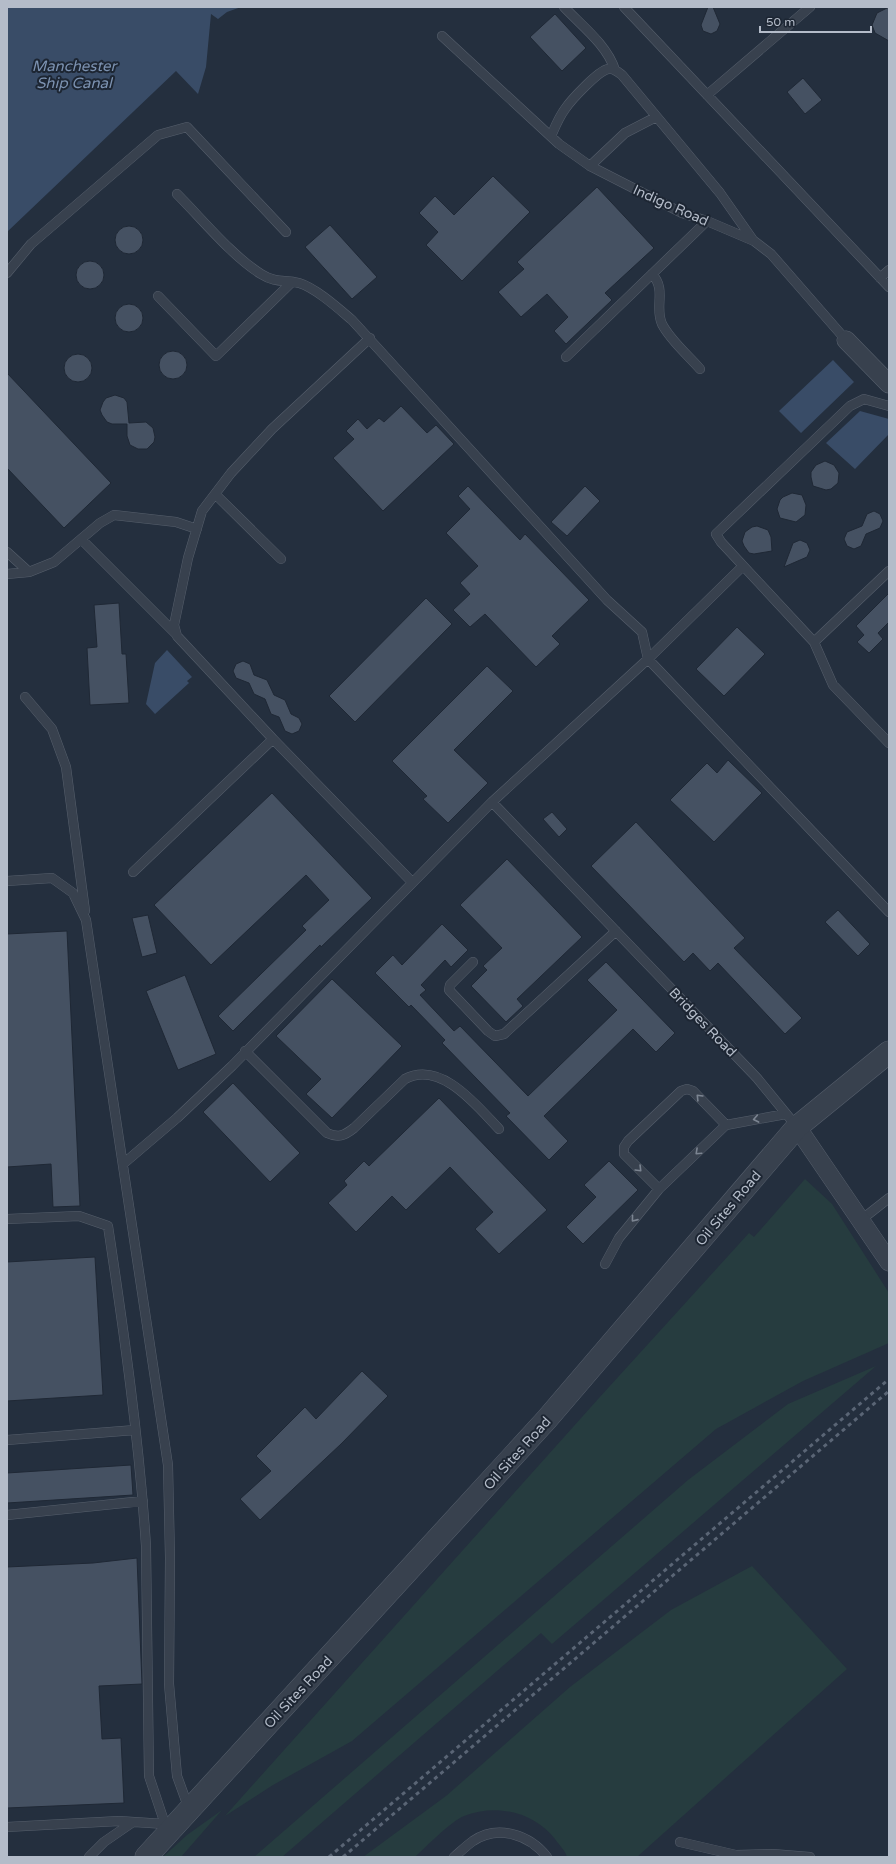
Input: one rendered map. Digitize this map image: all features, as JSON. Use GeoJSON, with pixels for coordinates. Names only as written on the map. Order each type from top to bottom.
{"type":"FeatureCollection","features":[{"type":"Feature","properties":{"kind":"street","name":"Indigo Road"},"geometry":{"type":"LineString","coordinates":[[846,340],[889,384]]}},
{"type":"Feature","properties":{"kind":"street","name":"Oil Sites Road"},"geometry":{"type":"LineString","coordinates":[[146,1857],[168,1828],[189,1810],[547,1420],[792,1120],[889,1052]]}},
{"type":"Feature","properties":{"kind":"street","name":"Bridges Road"},"geometry":{"type":"LineString","coordinates":[[792,1120],[889,1262]]}},
{"type":"Feature","properties":{"kind":"lane"},"geometry":{"type":"LineString","coordinates":[[564,7],[605,50],[615,70]]}},
{"type":"Feature","properties":{"kind":"lane"},"geometry":{"type":"LineString","coordinates":[[624,7],[889,287]]}},
{"type":"Feature","properties":{"kind":"lane"},"geometry":{"type":"LineString","coordinates":[[707,95],[810,7]]}},
{"type":"Feature","properties":{"kind":"lane","name":"Indigo Road"},"geometry":{"type":"LineString","coordinates":[[442,36],[551,136],[590,166],[682,213],[707,221],[754,241],[771,254],[846,340]]}},
{"type":"Feature","properties":{"kind":"lane"},"geometry":{"type":"LineString","coordinates":[[551,136],[566,108],[574,98],[601,72],[609,69],[615,70],[622,75],[720,193],[754,241]]}},
{"type":"Feature","properties":{"kind":"lane"},"geometry":{"type":"LineString","coordinates":[[590,166],[625,133],[656,117]]}},
{"type":"Feature","properties":{"kind":"lane"},"geometry":{"type":"LineString","coordinates":[[7,273],[31,244],[158,136],[187,127],[286,232]]}},
{"type":"Feature","properties":{"kind":"lane"},"geometry":{"type":"LineString","coordinates":[[177,194],[239,257],[261,274],[275,281],[300,283],[325,298],[352,320],[370,338],[607,600],[642,632],[648,659],[889,912]]}},
{"type":"Feature","properties":{"kind":"lane"},"geometry":{"type":"LineString","coordinates":[[566,357],[707,221]]}},
{"type":"Feature","properties":{"kind":"lane"},"geometry":{"type":"LineString","coordinates":[[880,278],[889,270]]}},
{"type":"Feature","properties":{"kind":"lane"},"geometry":{"type":"LineString","coordinates":[[652,274],[658,280],[660,288],[659,310],[661,322],[667,332],[700,369]]}},
{"type":"Feature","properties":{"kind":"lane"},"geometry":{"type":"LineString","coordinates":[[158,296],[216,356],[292,282]]}},
{"type":"Feature","properties":{"kind":"lane"},"geometry":{"type":"LineString","coordinates":[[177,636],[174,625],[188,558],[202,511],[231,473],[272,429],[370,338]]}},
{"type":"Feature","properties":{"kind":"lane"},"geometry":{"type":"LineString","coordinates":[[889,406],[864,399],[850,406],[716,534],[721,542],[814,642],[833,684],[889,743]]}},
{"type":"Feature","properties":{"kind":"lane"},"geometry":{"type":"LineString","coordinates":[[215,494],[282,559]]}},
{"type":"Feature","properties":{"kind":"lane"},"geometry":{"type":"LineString","coordinates":[[7,574],[29,572],[54,562],[100,522],[114,515],[176,522],[197,529]]}},
{"type":"Feature","properties":{"kind":"lane"},"geometry":{"type":"LineString","coordinates":[[81,539],[177,636],[273,739],[412,882]]}},
{"type":"Feature","properties":{"kind":"lane"},"geometry":{"type":"LineString","coordinates":[[7,552],[29,572]]}},
{"type":"Feature","properties":{"kind":"lane"},"geometry":{"type":"LineString","coordinates":[[123,1164],[177,1118],[492,802],[648,659],[743,566]]}},
{"type":"Feature","properties":{"kind":"lane"},"geometry":{"type":"LineString","coordinates":[[814,642],[889,571]]}},
{"type":"Feature","properties":{"kind":"lane"},"geometry":{"type":"LineString","coordinates":[[25,697],[52,729],[66,767],[86,920],[168,1465],[170,1558],[169,1684],[177,1776],[189,1810]]}},
{"type":"Feature","properties":{"kind":"lane"},"geometry":{"type":"LineString","coordinates":[[133,872],[273,739]]}},
{"type":"Feature","properties":{"kind":"lane","name":"Bridges Road"},"geometry":{"type":"LineString","coordinates":[[492,802],[757,1078],[792,1120]]}},
{"type":"Feature","properties":{"kind":"lane"},"geometry":{"type":"LineString","coordinates":[[7,881],[52,878],[73,893],[86,920]]}},
{"type":"Feature","properties":{"kind":"lane"},"geometry":{"type":"LineString","coordinates":[[474,962],[450,985],[449,990],[488,1031],[495,1036],[504,1034],[616,932]]}},
{"type":"Feature","properties":{"kind":"lane"},"geometry":{"type":"LineString","coordinates":[[245,1051],[327,1133],[336,1137],[346,1135],[405,1079],[414,1075],[423,1074],[456,1086],[468,1096],[499,1129]]}},
{"type":"Feature","properties":{"kind":"lane"},"geometry":{"type":"LineString","coordinates":[[659,1189],[624,1154],[624,1147],[628,1141],[681,1091],[686,1089],[693,1091],[726,1125]]}},
{"type":"Feature","properties":{"kind":"lane"},"geometry":{"type":"LineString","coordinates":[[605,1264],[618,1238],[659,1189],[726,1125],[792,1120]]}},
{"type":"Feature","properties":{"kind":"lane"},"geometry":{"type":"LineString","coordinates":[[861,1220],[889,1198]]}},
{"type":"Feature","properties":{"kind":"lane"},"geometry":{"type":"LineString","coordinates":[[7,1219],[79,1216],[108,1226],[127,1353],[143,1501],[146,1546],[149,1776],[168,1828],[119,1821],[7,1828]]}},
{"type":"Feature","properties":{"kind":"lane"},"geometry":{"type":"LineString","coordinates":[[7,1440],[135,1430]]}},
{"type":"Feature","properties":{"kind":"lane"},"geometry":{"type":"LineString","coordinates":[[7,1515],[143,1501]]}},
{"type":"Feature","properties":{"kind":"lane"},"geometry":{"type":"LineString","coordinates":[[89,1857],[104,1842],[133,1822]]}},
{"type":"Feature","properties":{"kind":"lane"},"geometry":{"type":"LineString","coordinates":[[454,1857],[474,1840],[502,1833],[517,1835],[532,1844],[547,1857]]}},
{"type":"Feature","properties":{"kind":"lane"},"geometry":{"type":"LineString","coordinates":[[680,1842],[736,1855],[774,1854],[810,1857]]}},
{"type":"Feature","properties":{"kind":"green space"},"geometry":{"type":"Polygon","coordinates":[[[805,1179],[832,1204],[889,1293],[889,1343],[803,1381],[716,1429],[352,1741],[273,1785],[225,1816],[599,1398],[749,1233],[754,1237],[805,1179]]]}},
{"type":"Feature","properties":{"kind":"green space"},"geometry":{"type":"Polygon","coordinates":[[[876,1366],[552,1644],[541,1633],[282,1857],[254,1857],[688,1480],[788,1404],[876,1366]]]}},
{"type":"Feature","properties":{"kind":"green space"},"geometry":{"type":"Polygon","coordinates":[[[752,1566],[847,1669],[637,1857],[567,1857],[555,1839],[536,1822],[514,1812],[489,1810],[476,1812],[458,1819],[415,1857],[363,1857],[446,1796],[570,1687],[671,1610],[752,1566]]]}},
{"type":"Feature","properties":{"kind":"green space"},"geometry":{"type":"Polygon","coordinates":[[[222,1810],[181,1857],[163,1857],[187,1835],[222,1810]]]}},
{"type":"Feature","properties":{"kind":"water","name":"Manchester Ship Canal"},"geometry":{"type":"Polygon","coordinates":[[[7,7],[241,7],[227,12],[218,19],[211,14],[206,67],[198,94],[176,71],[7,232],[7,7]]]}},
{"type":"Feature","properties":{"kind":"water"},"geometry":{"type":"Polygon","coordinates":[[[833,360],[854,382],[801,433],[779,411],[833,360]]]}},
{"type":"Feature","properties":{"kind":"water"},"geometry":{"type":"Polygon","coordinates":[[[860,411],[889,419],[889,434],[855,469],[826,443],[860,411]]]}},
{"type":"Feature","properties":{"kind":"water"},"geometry":{"type":"Polygon","coordinates":[[[167,650],[192,677],[187,681],[189,683],[155,714],[146,704],[155,663],[167,650]]]}},
{"type":"Feature","properties":{"kind":"building"},"geometry":{"type":"Polygon","coordinates":[[[708,7],[713,7],[720,24],[717,31],[711,34],[703,31],[701,25],[708,7]]]}},
{"type":"Feature","properties":{"kind":"building"},"geometry":{"type":"Polygon","coordinates":[[[889,7],[889,41],[875,33],[872,25],[877,13],[889,7]]]}},
{"type":"Feature","properties":{"kind":"building"},"geometry":{"type":"Polygon","coordinates":[[[555,14],[586,48],[562,71],[530,37],[555,14]]]}},
{"type":"Feature","properties":{"kind":"building"},"geometry":{"type":"Polygon","coordinates":[[[803,78],[822,100],[805,114],[787,92],[803,78]]]}},
{"type":"Feature","properties":{"kind":"building"},"geometry":{"type":"Polygon","coordinates":[[[493,176],[530,212],[462,281],[426,245],[438,232],[419,213],[435,196],[454,215],[493,176]]]}},
{"type":"Feature","properties":{"kind":"building"},"geometry":{"type":"Polygon","coordinates":[[[597,187],[654,248],[605,293],[612,300],[566,344],[554,331],[568,317],[547,294],[521,317],[498,292],[524,269],[517,262],[597,187]]]}},
{"type":"Feature","properties":{"kind":"building"},"geometry":{"type":"Polygon","coordinates":[[[330,225],[377,277],[352,299],[305,247],[330,225]]]}},
{"type":"Feature","properties":{"kind":"building"},"geometry":{"type":"Polygon","coordinates":[[[129,226],[139,230],[143,240],[139,250],[129,254],[119,250],[115,240],[119,230],[129,226]]]}},
{"type":"Feature","properties":{"kind":"building"},"geometry":{"type":"Polygon","coordinates":[[[90,261],[100,265],[104,275],[100,285],[90,289],[80,285],[76,275],[80,265],[90,261]]]}},
{"type":"Feature","properties":{"kind":"building"},"geometry":{"type":"Polygon","coordinates":[[[129,304],[139,308],[143,318],[139,328],[129,332],[119,328],[115,318],[119,308],[129,304]]]}},
{"type":"Feature","properties":{"kind":"building"},"geometry":{"type":"Polygon","coordinates":[[[173,351],[183,355],[187,365],[183,375],[173,379],[163,375],[159,365],[163,355],[173,351]]]}},
{"type":"Feature","properties":{"kind":"building"},"geometry":{"type":"Polygon","coordinates":[[[78,354],[88,358],[92,368],[88,378],[78,382],[68,378],[64,368],[68,358],[78,354]]]}},
{"type":"Feature","properties":{"kind":"building"},"geometry":{"type":"Polygon","coordinates":[[[7,373],[111,483],[64,528],[7,468],[7,373]]]}},
{"type":"Feature","properties":{"kind":"building"},"geometry":{"type":"Polygon","coordinates":[[[115,395],[124,398],[127,402],[129,423],[146,422],[153,428],[155,437],[154,442],[147,449],[138,449],[130,445],[127,436],[127,424],[112,424],[107,422],[102,415],[100,410],[103,402],[106,398],[115,395]]]}},
{"type":"Feature","properties":{"kind":"building"},"geometry":{"type":"Polygon","coordinates":[[[401,406],[427,433],[436,425],[454,444],[383,511],[333,458],[354,439],[346,431],[358,419],[367,429],[379,418],[384,422],[401,406]]]}},
{"type":"Feature","properties":{"kind":"building"},"geometry":{"type":"Polygon","coordinates":[[[825,461],[834,465],[839,473],[838,483],[831,489],[826,490],[813,486],[811,477],[811,472],[816,465],[825,461]]]}},
{"type":"Feature","properties":{"kind":"building"},"geometry":{"type":"Polygon","coordinates":[[[468,486],[520,540],[525,534],[589,600],[552,636],[560,644],[536,667],[485,614],[470,627],[453,610],[470,594],[460,583],[478,566],[446,533],[470,509],[458,496],[468,486]]]}},
{"type":"Feature","properties":{"kind":"building"},"geometry":{"type":"Polygon","coordinates":[[[585,486],[600,501],[567,536],[551,522],[585,486]]]}},
{"type":"Feature","properties":{"kind":"building"},"geometry":{"type":"Polygon","coordinates":[[[792,493],[802,495],[806,505],[805,515],[796,522],[780,518],[777,509],[780,500],[792,493]]]}},
{"type":"Feature","properties":{"kind":"building"},"geometry":{"type":"Polygon","coordinates":[[[874,511],[880,514],[883,521],[880,528],[866,534],[861,546],[854,549],[847,546],[844,539],[847,532],[862,526],[867,514],[874,511]]]}},
{"type":"Feature","properties":{"kind":"building"},"geometry":{"type":"Polygon","coordinates":[[[757,526],[768,530],[771,537],[772,551],[754,554],[749,553],[744,546],[742,541],[745,532],[752,527],[757,526]]]}},
{"type":"Feature","properties":{"kind":"building"},"geometry":{"type":"Polygon","coordinates":[[[800,540],[807,543],[810,550],[807,557],[784,567],[793,543],[800,540]]]}},
{"type":"Feature","properties":{"kind":"building"},"geometry":{"type":"Polygon","coordinates":[[[889,593],[889,622],[878,633],[883,639],[869,653],[857,642],[864,635],[856,626],[889,593]]]}},
{"type":"Feature","properties":{"kind":"building"},"geometry":{"type":"Polygon","coordinates":[[[426,598],[452,624],[355,722],[329,696],[426,598]]]}},
{"type":"Feature","properties":{"kind":"building"},"geometry":{"type":"Polygon","coordinates":[[[119,603],[122,654],[126,654],[129,703],[90,705],[87,648],[97,647],[94,605],[119,603]]]}},
{"type":"Feature","properties":{"kind":"building"},"geometry":{"type":"Polygon","coordinates":[[[737,627],[765,654],[724,696],[696,669],[737,627]]]}},
{"type":"Feature","properties":{"kind":"building"},"geometry":{"type":"Polygon","coordinates":[[[243,661],[250,664],[254,675],[267,680],[274,695],[285,700],[291,714],[299,718],[302,724],[299,731],[292,734],[285,731],[279,717],[271,714],[265,699],[254,694],[249,683],[236,678],[233,671],[236,664],[243,661]]]}},
{"type":"Feature","properties":{"kind":"building"},"geometry":{"type":"Polygon","coordinates":[[[487,666],[513,691],[454,750],[488,783],[448,823],[423,799],[427,796],[392,761],[487,666]]]}},
{"type":"Feature","properties":{"kind":"building"},"geometry":{"type":"Polygon","coordinates":[[[728,760],[762,793],[714,842],[670,800],[707,763],[717,773],[728,760]]]}},
{"type":"Feature","properties":{"kind":"building"},"geometry":{"type":"Polygon","coordinates":[[[272,793],[372,898],[321,947],[320,945],[233,1031],[218,1016],[306,930],[302,926],[329,900],[306,875],[211,965],[154,905],[272,793]]]}},
{"type":"Feature","properties":{"kind":"building"},"geometry":{"type":"Polygon","coordinates":[[[552,812],[567,829],[559,837],[543,819],[552,812]]]}},
{"type":"Feature","properties":{"kind":"building"},"geometry":{"type":"Polygon","coordinates":[[[636,822],[745,938],[734,948],[802,1018],[785,1034],[718,963],[710,971],[693,953],[684,962],[591,866],[636,822]]]}},
{"type":"Feature","properties":{"kind":"building"},"geometry":{"type":"Polygon","coordinates":[[[507,859],[582,937],[517,999],[523,1006],[506,1022],[471,986],[487,970],[483,966],[502,948],[460,905],[507,859]]]}},
{"type":"Feature","properties":{"kind":"building"},"geometry":{"type":"Polygon","coordinates":[[[838,910],[870,944],[858,956],[825,922],[838,910]]]}},
{"type":"Feature","properties":{"kind":"building"},"geometry":{"type":"Polygon","coordinates":[[[148,915],[157,953],[142,957],[132,918],[148,915]]]}},
{"type":"Feature","properties":{"kind":"building"},"geometry":{"type":"Polygon","coordinates":[[[442,924],[468,950],[451,967],[445,960],[421,985],[426,990],[420,995],[454,1031],[460,1026],[528,1096],[617,1010],[587,980],[606,962],[675,1033],[656,1052],[633,1029],[544,1116],[568,1141],[549,1160],[506,1116],[510,1113],[442,1043],[445,1040],[411,1005],[409,1007],[375,973],[393,955],[402,965],[442,924]]]}},
{"type":"Feature","properties":{"kind":"building"},"geometry":{"type":"Polygon","coordinates":[[[67,931],[80,1206],[53,1207],[51,1164],[7,1167],[7,934],[67,931]]]}},
{"type":"Feature","properties":{"kind":"building"},"geometry":{"type":"Polygon","coordinates":[[[185,975],[216,1054],[178,1070],[146,991],[185,975]]]}},
{"type":"Feature","properties":{"kind":"building"},"geometry":{"type":"Polygon","coordinates":[[[332,979],[402,1046],[332,1118],[306,1094],[321,1079],[276,1036],[332,979]]]}},
{"type":"Feature","properties":{"kind":"building"},"geometry":{"type":"Polygon","coordinates":[[[233,1083],[300,1153],[270,1182],[203,1112],[233,1083]]]}},
{"type":"Feature","properties":{"kind":"building"},"geometry":{"type":"Polygon","coordinates":[[[439,1098],[547,1210],[499,1254],[475,1229],[493,1212],[450,1167],[406,1210],[392,1196],[356,1232],[328,1203],[347,1185],[344,1181],[364,1161],[369,1166],[439,1098]]]}},
{"type":"Feature","properties":{"kind":"building"},"geometry":{"type":"Polygon","coordinates":[[[609,1161],[638,1190],[583,1244],[566,1227],[596,1197],[584,1185],[609,1161]]]}},
{"type":"Feature","properties":{"kind":"building"},"geometry":{"type":"Polygon","coordinates":[[[95,1257],[103,1395],[7,1401],[7,1262],[95,1257]]]}},
{"type":"Feature","properties":{"kind":"building"},"geometry":{"type":"Polygon","coordinates":[[[362,1371],[388,1396],[341,1444],[260,1520],[240,1499],[271,1471],[256,1456],[305,1407],[316,1419],[362,1371]]]}},
{"type":"Feature","properties":{"kind":"building"},"geometry":{"type":"Polygon","coordinates":[[[131,1465],[133,1495],[7,1503],[7,1473],[131,1465]]]}},
{"type":"Feature","properties":{"kind":"building"},"geometry":{"type":"Polygon","coordinates":[[[137,1558],[142,1684],[99,1686],[102,1739],[121,1738],[124,1803],[7,1808],[7,1567],[93,1563],[137,1558]]]}},
{"type":"Feature","properties":{"kind":"railway"},"geometry":{"type":"LineString","coordinates":[[329,1857],[889,1379]]}},
{"type":"Feature","properties":{"kind":"railway"},"geometry":{"type":"LineString","coordinates":[[343,1857],[889,1391]]}}]}
